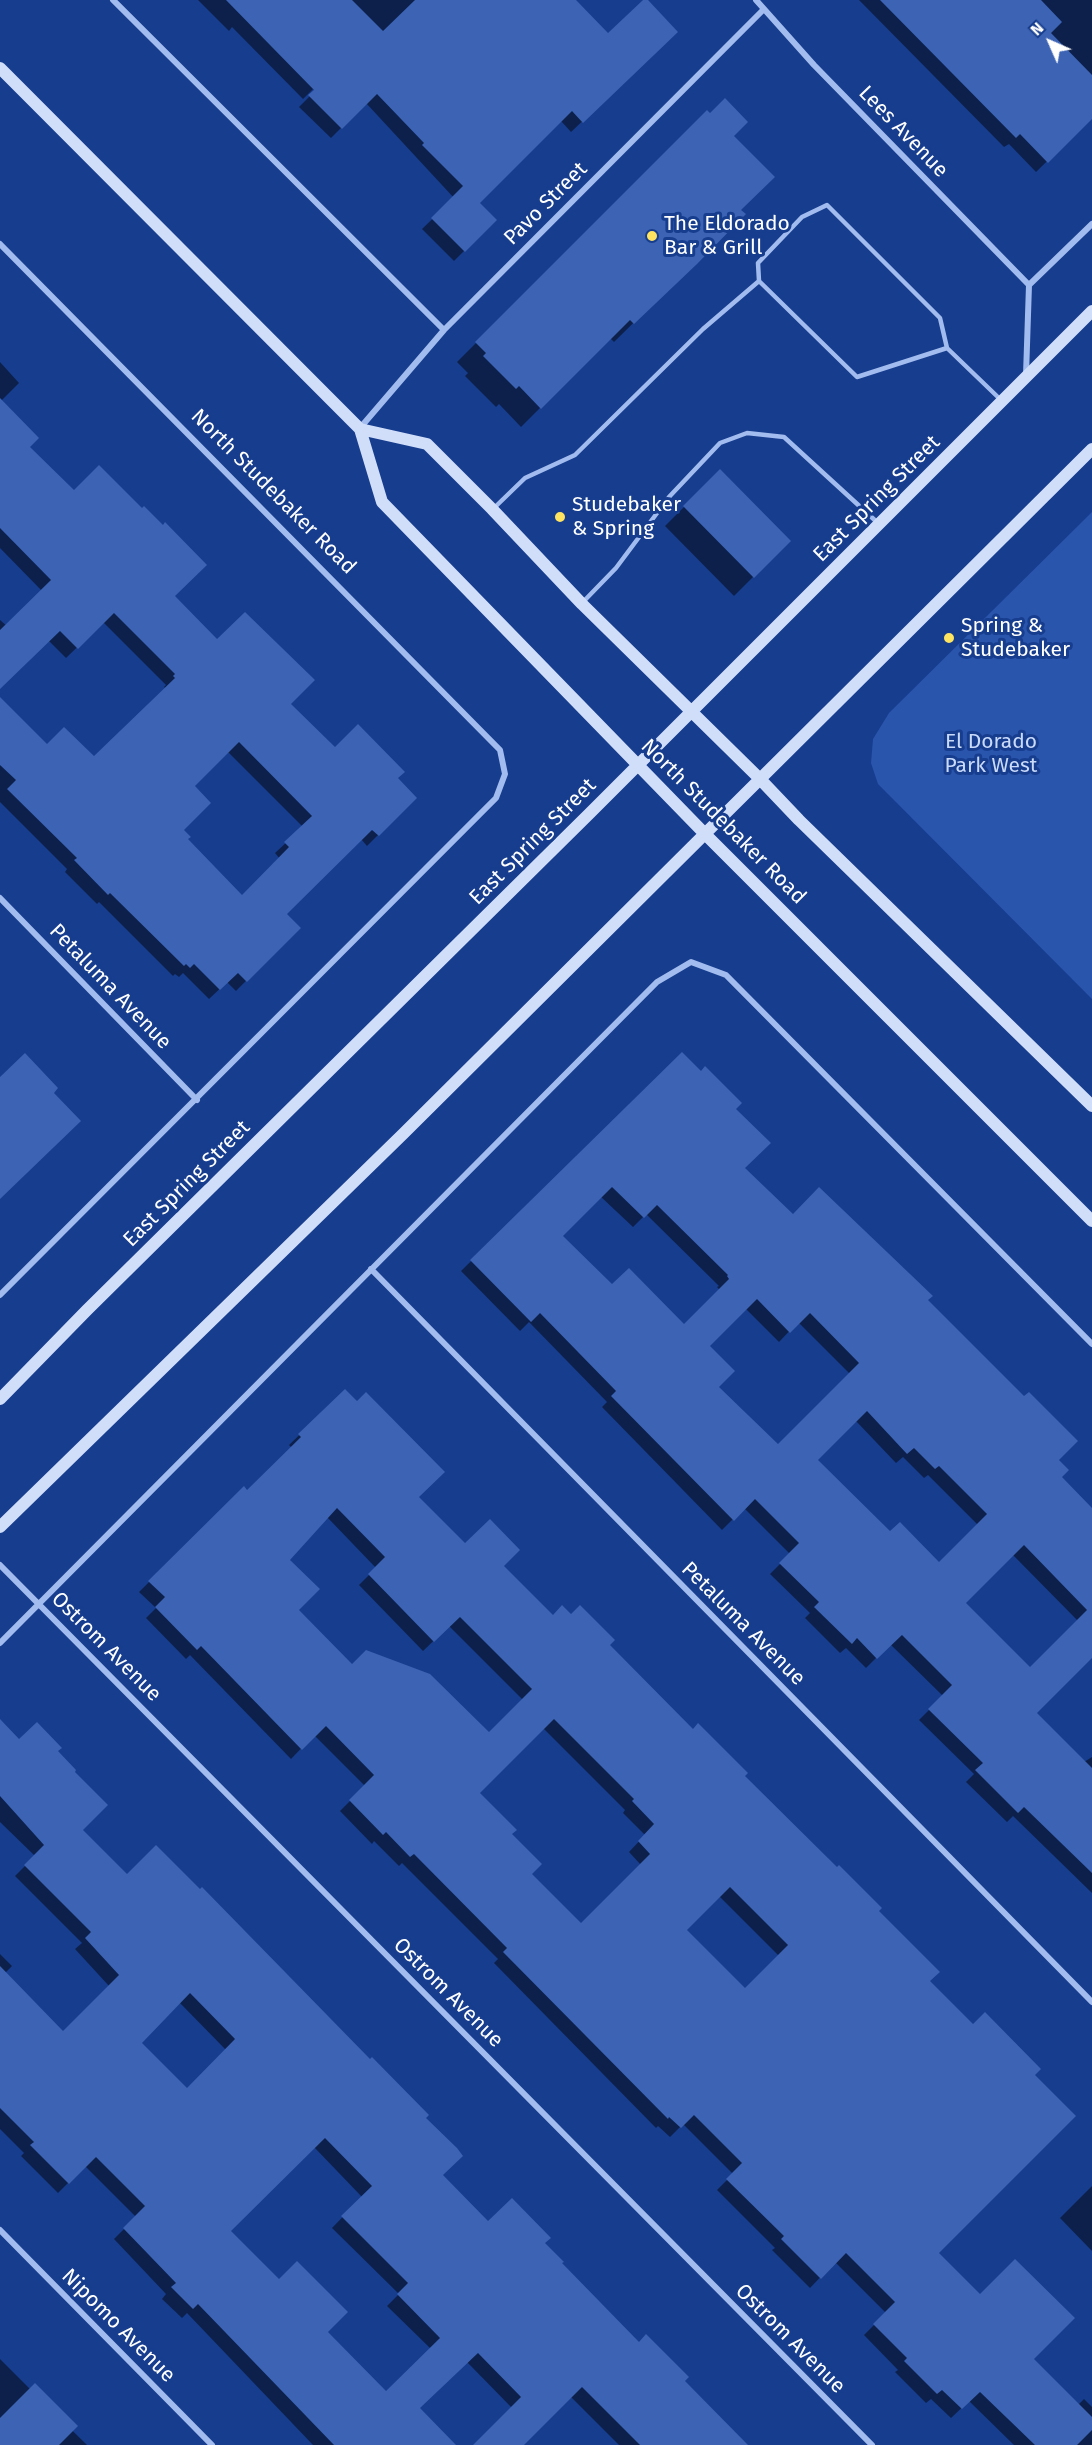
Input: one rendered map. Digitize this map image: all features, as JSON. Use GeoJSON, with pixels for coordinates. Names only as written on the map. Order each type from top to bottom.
{"type":"FeatureCollection","features":[{"type":"Feature","properties":{"kind":"main road","name":"North Studebaker Road"},"geometry":{"type":"LineString","coordinates":[[0,68],[360,429],[382,502],[705,834],[1092,1221]]}},
{"type":"Feature","properties":{"kind":"main road","name":"East Spring Street"},"geometry":{"type":"LineString","coordinates":[[0,1400],[96,1301],[639,764],[1092,311]]}},
{"type":"Feature","properties":{"kind":"main road"},"geometry":{"type":"LineString","coordinates":[[360,429],[427,444],[582,604],[1092,1106]]}},
{"type":"Feature","properties":{"kind":"main road"},"geometry":{"type":"LineString","coordinates":[[0,1527],[705,834],[1092,449]]}},
{"type":"Feature","properties":{"kind":"street"},"geometry":{"type":"LineString","coordinates":[[113,0],[444,330]]}},
{"type":"Feature","properties":{"kind":"street","name":"Lees Avenue"},"geometry":{"type":"LineString","coordinates":[[756,0],[814,64],[1029,285]]}},
{"type":"Feature","properties":{"kind":"street","name":"Pavo Street"},"geometry":{"type":"LineString","coordinates":[[360,429],[444,330],[764,9]]}},
{"type":"Feature","properties":{"kind":"street"},"geometry":{"type":"LineString","coordinates":[[1026,378],[1029,285],[1092,224]]}},
{"type":"Feature","properties":{"kind":"street","name":"North Studebaker Road"},"geometry":{"type":"LineString","coordinates":[[0,244],[500,750],[505,774],[496,798],[197,1100]]}},
{"type":"Feature","properties":{"kind":"street","name":"Petaluma Avenue"},"geometry":{"type":"LineString","coordinates":[[0,898],[197,1100]]}},
{"type":"Feature","properties":{"kind":"street"},"geometry":{"type":"LineString","coordinates":[[0,1642],[657,982],[691,962],[726,975],[1092,1344]]}},
{"type":"Feature","properties":{"kind":"street"},"geometry":{"type":"LineString","coordinates":[[0,1295],[197,1100]]}},
{"type":"Feature","properties":{"kind":"street","name":"Petaluma Avenue"},"geometry":{"type":"LineString","coordinates":[[371,1269],[1092,2002]]}},
{"type":"Feature","properties":{"kind":"street","name":"Ostrom Avenue"},"geometry":{"type":"LineString","coordinates":[[0,1565],[872,2445]]}},
{"type":"Feature","properties":{"kind":"street","name":"Nipomo Avenue"},"geometry":{"type":"LineString","coordinates":[[0,2230],[213,2445]]}},
{"type":"Feature","properties":{"kind":"lane"},"geometry":{"type":"LineString","coordinates":[[947,348],[857,377],[759,281],[758,263],[801,217],[827,204],[940,318],[947,348],[1002,401]]}},
{"type":"Feature","properties":{"kind":"lane"},"geometry":{"type":"LineString","coordinates":[[492,509],[525,478],[575,455],[703,329],[759,281]]}},
{"type":"Feature","properties":{"kind":"lane"},"geometry":{"type":"LineString","coordinates":[[582,604],[616,568],[669,497],[720,443],[747,433],[784,436],[879,524]]}},
{"type":"Feature","properties":{"kind":"green space","name":"El Dorado Park West"},"geometry":{"type":"Polygon","coordinates":[[[1092,512],[1092,999],[878,784],[871,763],[873,739],[889,713],[1092,512]]]}},
{"type":"Feature","properties":{"kind":"building"},"geometry":{"type":"Polygon","coordinates":[[[226,0],[352,0],[383,31],[415,0],[576,0],[608,33],[643,0],[648,0],[678,32],[583,123],[572,111],[480,203],[497,220],[465,252],[431,218],[463,186],[422,145],[424,143],[377,94],[342,129],[308,95],[314,90],[226,0]]]}},
{"type":"Feature","properties":{"kind":"building"},"geometry":{"type":"Polygon","coordinates":[[[880,0],[1041,0],[1062,22],[1051,33],[1092,75],[1092,119],[1048,163],[1020,134],[1016,138],[880,0]]]}},
{"type":"Feature","properties":{"kind":"building","name":"The Eldorado Bar & Grill"},"geometry":{"type":"Polygon","coordinates":[[[725,98],[748,122],[734,136],[775,177],[741,210],[746,214],[697,264],[634,324],[630,320],[541,409],[519,386],[516,389],[483,356],[486,353],[475,342],[707,110],[710,113],[725,98]]]}},
{"type":"Feature","properties":{"kind":"building"},"geometry":{"type":"Polygon","coordinates":[[[0,398],[39,438],[30,447],[74,490],[99,465],[142,508],[144,506],[163,525],[165,522],[207,565],[175,596],[217,639],[245,612],[315,680],[291,704],[335,747],[358,724],[405,772],[398,778],[417,798],[379,836],[372,830],[287,914],[301,928],[247,982],[238,973],[220,990],[194,964],[190,968],[186,964],[184,966],[110,893],[108,895],[74,860],[77,858],[7,789],[16,780],[0,765],[0,697],[47,744],[64,727],[94,756],[175,678],[173,676],[175,674],[114,613],[78,649],[60,631],[0,689],[0,630],[51,580],[0,528],[0,398]],[[239,742],[195,786],[211,803],[184,830],[191,837],[188,839],[242,895],[289,847],[284,842],[312,816],[239,742]]]}},
{"type":"Feature","properties":{"kind":"building"},"geometry":{"type":"Polygon","coordinates":[[[720,469],[791,541],[754,578],[683,506],[720,469]]]}},
{"type":"Feature","properties":{"kind":"building"},"geometry":{"type":"Polygon","coordinates":[[[682,1052],[701,1071],[705,1066],[742,1103],[736,1109],[771,1143],[745,1168],[793,1214],[819,1187],[933,1296],[928,1300],[1024,1396],[1029,1392],[1078,1441],[1059,1460],[1069,1470],[1062,1477],[1092,1508],[1092,1658],[1037,1713],[1092,1768],[1092,1873],[1024,1807],[1018,1813],[975,1770],[983,1763],[928,1709],[952,1685],[902,1635],[877,1659],[857,1638],[852,1644],[814,1607],[819,1602],[779,1563],[799,1543],[755,1499],[734,1521],[611,1396],[616,1391],[540,1313],[531,1322],[470,1260],[682,1052]],[[612,1187],[563,1236],[612,1284],[629,1268],[684,1324],[729,1279],[728,1275],[657,1205],[644,1218],[612,1187]],[[757,1299],[710,1346],[735,1371],[719,1387],[778,1444],[859,1363],[810,1313],[790,1333],[757,1299]],[[867,1411],[818,1460],[890,1531],[900,1522],[939,1562],[987,1514],[939,1466],[935,1469],[914,1448],[907,1454],[867,1411]],[[1024,1545],[966,1603],[1030,1667],[1087,1610],[1024,1545]]]}},
{"type":"Feature","properties":{"kind":"building"},"geometry":{"type":"Polygon","coordinates":[[[25,1053],[58,1088],[54,1093],[81,1121],[0,1199],[0,1077],[25,1053]]]}},
{"type":"Feature","properties":{"kind":"building"},"geometry":{"type":"Polygon","coordinates":[[[345,1389],[357,1401],[366,1392],[445,1472],[419,1497],[465,1543],[490,1519],[520,1550],[504,1566],[553,1615],[562,1605],[571,1614],[580,1605],[615,1640],[610,1645],[693,1729],[698,1723],[748,1773],[745,1776],[882,1908],[879,1911],[940,1972],[930,1981],[973,2024],[985,2012],[1041,2069],[1035,2075],[1076,2116],[939,2253],[980,2294],[1015,2259],[1075,2318],[1034,2359],[1092,2417],[1092,2430],[1077,2445],[1035,2445],[980,2392],[962,2409],[942,2390],[937,2394],[904,2361],[907,2358],[873,2324],[895,2302],[846,2253],[821,2279],[781,2239],[784,2236],[726,2179],[742,2163],[694,2115],[681,2128],[669,2117],[668,2119],[503,1952],[507,1948],[414,1854],[410,1857],[386,1832],[383,1835],[349,1800],[374,1775],[326,1726],[302,1750],[201,1646],[197,1650],[155,1607],[165,1597],[148,1581],[244,1486],[247,1490],[301,1437],[298,1434],[345,1389]],[[337,1508],[290,1560],[320,1589],[299,1610],[352,1664],[366,1650],[430,1674],[489,1732],[532,1689],[460,1617],[434,1642],[368,1574],[385,1557],[337,1508]],[[554,1719],[480,1793],[517,1830],[512,1834],[542,1864],[532,1874],[581,1923],[650,1854],[638,1841],[654,1824],[632,1801],[634,1799],[554,1719]],[[730,1887],[687,1930],[745,1988],[788,1945],[730,1887]]]}},
{"type":"Feature","properties":{"kind":"building"},"geometry":{"type":"Polygon","coordinates":[[[0,1719],[19,1739],[37,1722],[62,1748],[58,1751],[76,1770],[75,1772],[108,1805],[83,1830],[127,1874],[156,1845],[200,1889],[202,1887],[370,2059],[372,2057],[429,2115],[426,2118],[463,2156],[443,2175],[488,2221],[512,2198],[551,2238],[545,2243],[564,2262],[562,2263],[639,2342],[646,2334],[689,2377],[685,2381],[748,2445],[640,2445],[582,2387],[524,2445],[473,2445],[521,2397],[478,2353],[420,2408],[456,2445],[334,2445],[198,2304],[193,2309],[171,2287],[176,2283],[123,2228],[145,2206],[96,2157],[69,2184],[30,2145],[34,2142],[0,2108],[0,1966],[63,2031],[119,1975],[85,1938],[91,1932],[24,1865],[44,1845],[0,1796],[0,1719]],[[190,1993],[142,2043],[187,2088],[235,2039],[190,1993]],[[325,2138],[231,2231],[279,2279],[297,2261],[348,2312],[328,2332],[386,2391],[440,2338],[397,2294],[408,2283],[341,2216],[372,2186],[325,2138]]]}},
{"type":"Feature","properties":{"kind":"building"},"geometry":{"type":"Polygon","coordinates":[[[35,2383],[78,2426],[59,2445],[0,2445],[0,2418],[35,2383]]]}},
{"type":"Feature","properties":{"kind":"place","name":"The Eldorado Bar & Grill"},"geometry":{"type":"Point","coordinates":[652,236]}},
{"type":"Feature","properties":{"kind":"place","name":"Studebaker & Spring"},"geometry":{"type":"Point","coordinates":[560,517]}},
{"type":"Feature","properties":{"kind":"place","name":"Spring & Studebaker"},"geometry":{"type":"Point","coordinates":[949,638]}}]}
